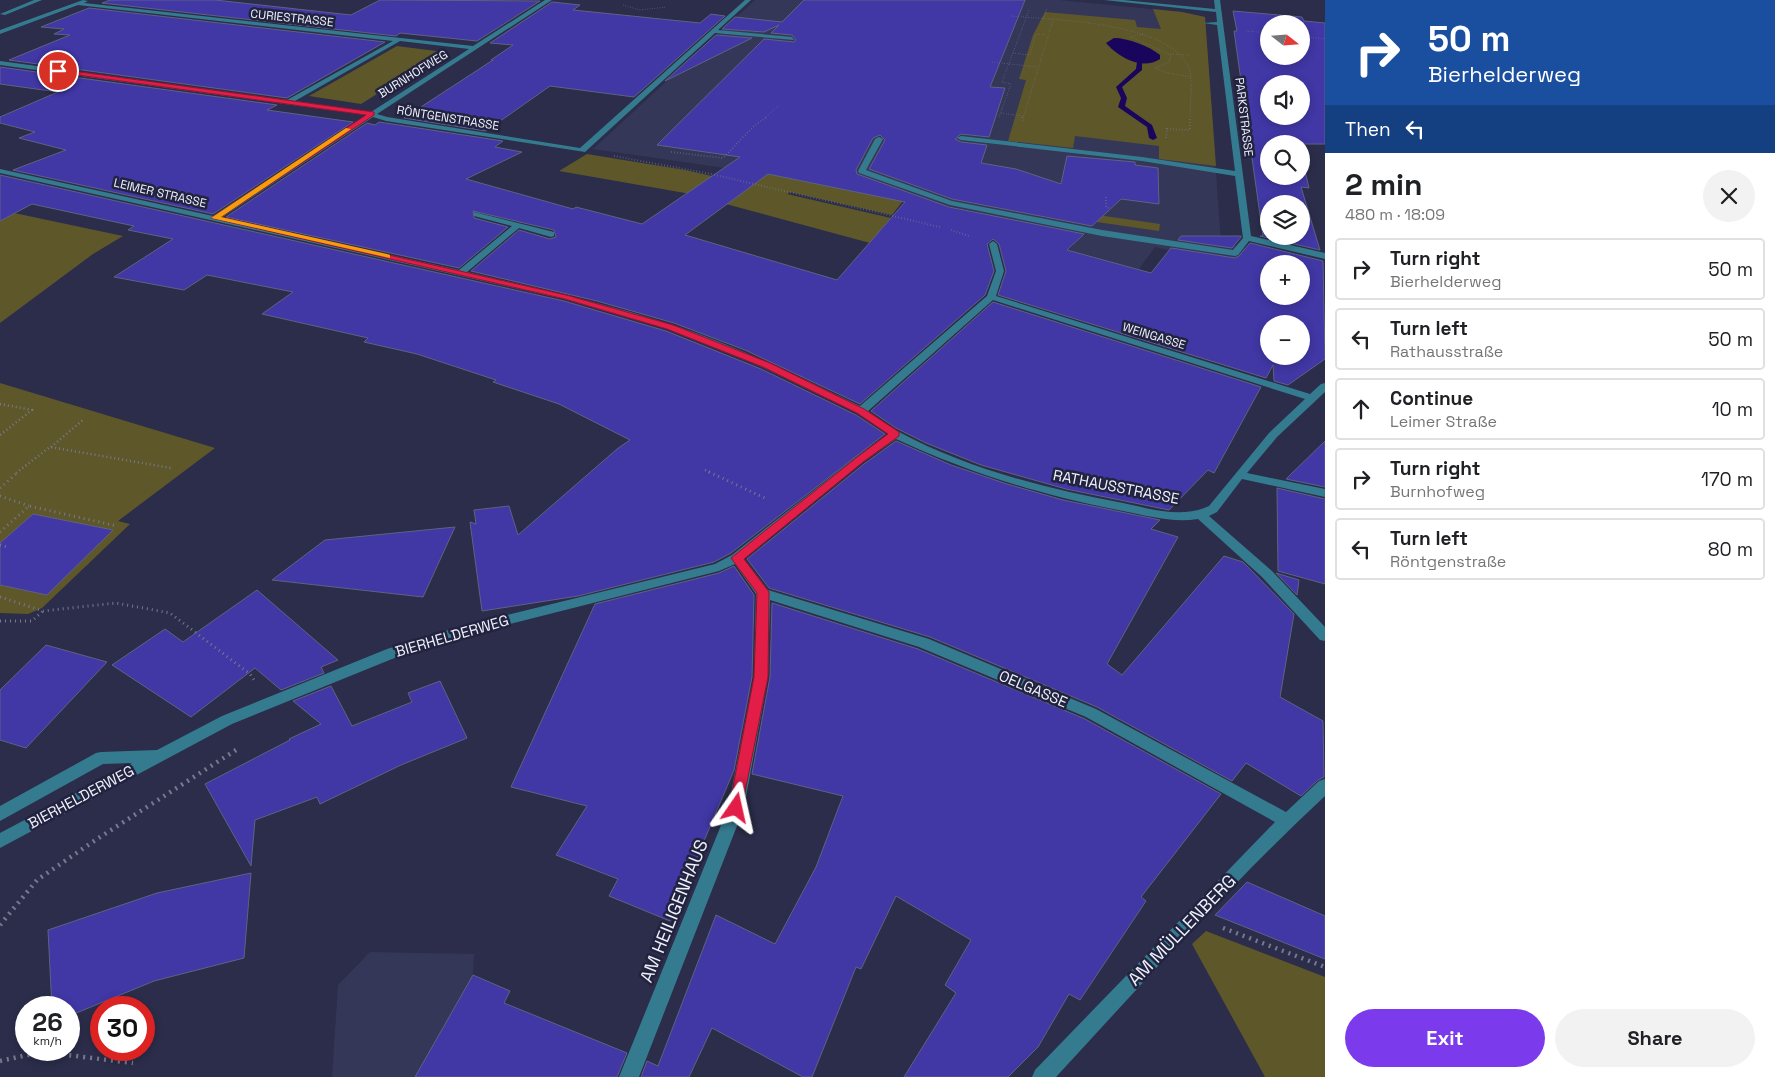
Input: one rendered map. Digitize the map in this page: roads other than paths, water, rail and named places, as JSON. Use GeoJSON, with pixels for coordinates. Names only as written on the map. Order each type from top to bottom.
{"type":"FeatureCollection","features":[{"type":"Feature","properties":{"kind":"street"},"geometry":{"type":"LineString","coordinates":[[1,17],[39,0]]}},
{"type":"Feature","properties":{"kind":"street"},"geometry":{"type":"LineString","coordinates":[[0,32],[88,0]]}},
{"type":"Feature","properties":{"kind":"street","name":"BURNHOFWEG"},"geometry":{"type":"LineString","coordinates":[[215,218],[548,0]]}},
{"type":"Feature","properties":{"kind":"street"},"geometry":{"type":"LineString","coordinates":[[714,31],[748,0]]}},
{"type":"Feature","properties":{"kind":"street"},"geometry":{"type":"LineString","coordinates":[[1107,0],[1219,10]]}},
{"type":"Feature","properties":{"kind":"street","name":"PARKSTRASSE"},"geometry":{"type":"LineString","coordinates":[[1217,0],[1247,238]]}},
{"type":"Feature","properties":{"kind":"street","name":"CURIESTRASSE"},"geometry":{"type":"LineString","coordinates":[[78,4],[475,48]]}},
{"type":"Feature","properties":{"kind":"street"},"geometry":{"type":"LineString","coordinates":[[1,17],[28,22]]}},
{"type":"Feature","properties":{"kind":"street"},"geometry":{"type":"LineString","coordinates":[[1206,23],[1220,24]]}},
{"type":"Feature","properties":{"kind":"street"},"geometry":{"type":"LineString","coordinates":[[714,31],[792,39]]}},
{"type":"Feature","properties":{"kind":"street","name":"RÖNTGENSTRASSE"},"geometry":{"type":"LineString","coordinates":[[0,63],[372,114],[386,119],[582,150],[714,31]]}},
{"type":"Feature","properties":{"kind":"street"},"geometry":{"type":"LineString","coordinates":[[289,102],[398,40]]}},
{"type":"Feature","properties":{"kind":"street"},"geometry":{"type":"LineString","coordinates":[[961,138],[1142,159],[1240,174]]}},
{"type":"Feature","properties":{"kind":"street"},"geometry":{"type":"LineString","coordinates":[[879,139],[862,171],[950,203],[1102,233],[1235,253],[1247,238],[1325,256]]}},
{"type":"Feature","properties":{"kind":"street","name":"LEIMER STRASSE"},"geometry":{"type":"LineString","coordinates":[[0,171],[566,297],[670,327],[766,365],[860,411]]}},
{"type":"Feature","properties":{"kind":"street"},"geometry":{"type":"LineString","coordinates":[[477,214],[551,234]]}},
{"type":"Feature","properties":{"kind":"street"},"geometry":{"type":"LineString","coordinates":[[461,273],[518,225]]}},
{"type":"Feature","properties":{"kind":"street"},"geometry":{"type":"LineString","coordinates":[[860,411],[991,297],[1000,271],[993,244]]}},
{"type":"Feature","properties":{"kind":"street","name":"WEINGASSE"},"geometry":{"type":"LineString","coordinates":[[991,297],[1310,398]]}},
{"type":"Feature","properties":{"kind":"street"},"geometry":{"type":"LineString","coordinates":[[1325,386],[1273,434],[1214,509],[1201,515],[1267,574],[1325,636]]}},
{"type":"Feature","properties":{"kind":"street","name":"RATHAUSSTRASSE"},"geometry":{"type":"LineString","coordinates":[[860,411],[895,434],[945,457],[1011,481],[1080,499],[1164,515],[1186,517],[1201,515]]}},
{"type":"Feature","properties":{"kind":"street","name":"BIERHELDERWEG"},"geometry":{"type":"LineString","coordinates":[[0,841],[227,720],[392,653],[448,635],[718,567],[737,558],[859,460],[895,434]]}},
{"type":"Feature","properties":{"kind":"street"},"geometry":{"type":"LineString","coordinates":[[1239,475],[1325,493]]}},
{"type":"Feature","properties":{"kind":"street"},"geometry":{"type":"LineString","coordinates":[[737,558],[763,592]]}},
{"type":"Feature","properties":{"kind":"street","name":"OELGASSE"},"geometry":{"type":"LineString","coordinates":[[763,592],[924,643],[1091,713],[1287,821]]}},
{"type":"Feature","properties":{"kind":"street","name":"AM HEILIGENHAUS"},"geometry":{"type":"LineString","coordinates":[[630,1077],[736,808],[761,677],[763,592]]}},
{"type":"Feature","properties":{"kind":"street"},"geometry":{"type":"LineString","coordinates":[[0,814],[101,758],[158,756]]}},
{"type":"Feature","properties":{"kind":"street","name":"AM MÜLLENBERG"},"geometry":{"type":"LineString","coordinates":[[1042,1077],[1194,916],[1287,821],[1325,786]]}},
{"type":"Feature","properties":{"kind":"waterway"},"geometry":{"type":"LineString","coordinates":[[1139,63],[1139,70],[1119,87],[1124,98],[1121,107],[1150,126],[1153,138]]}}]}
